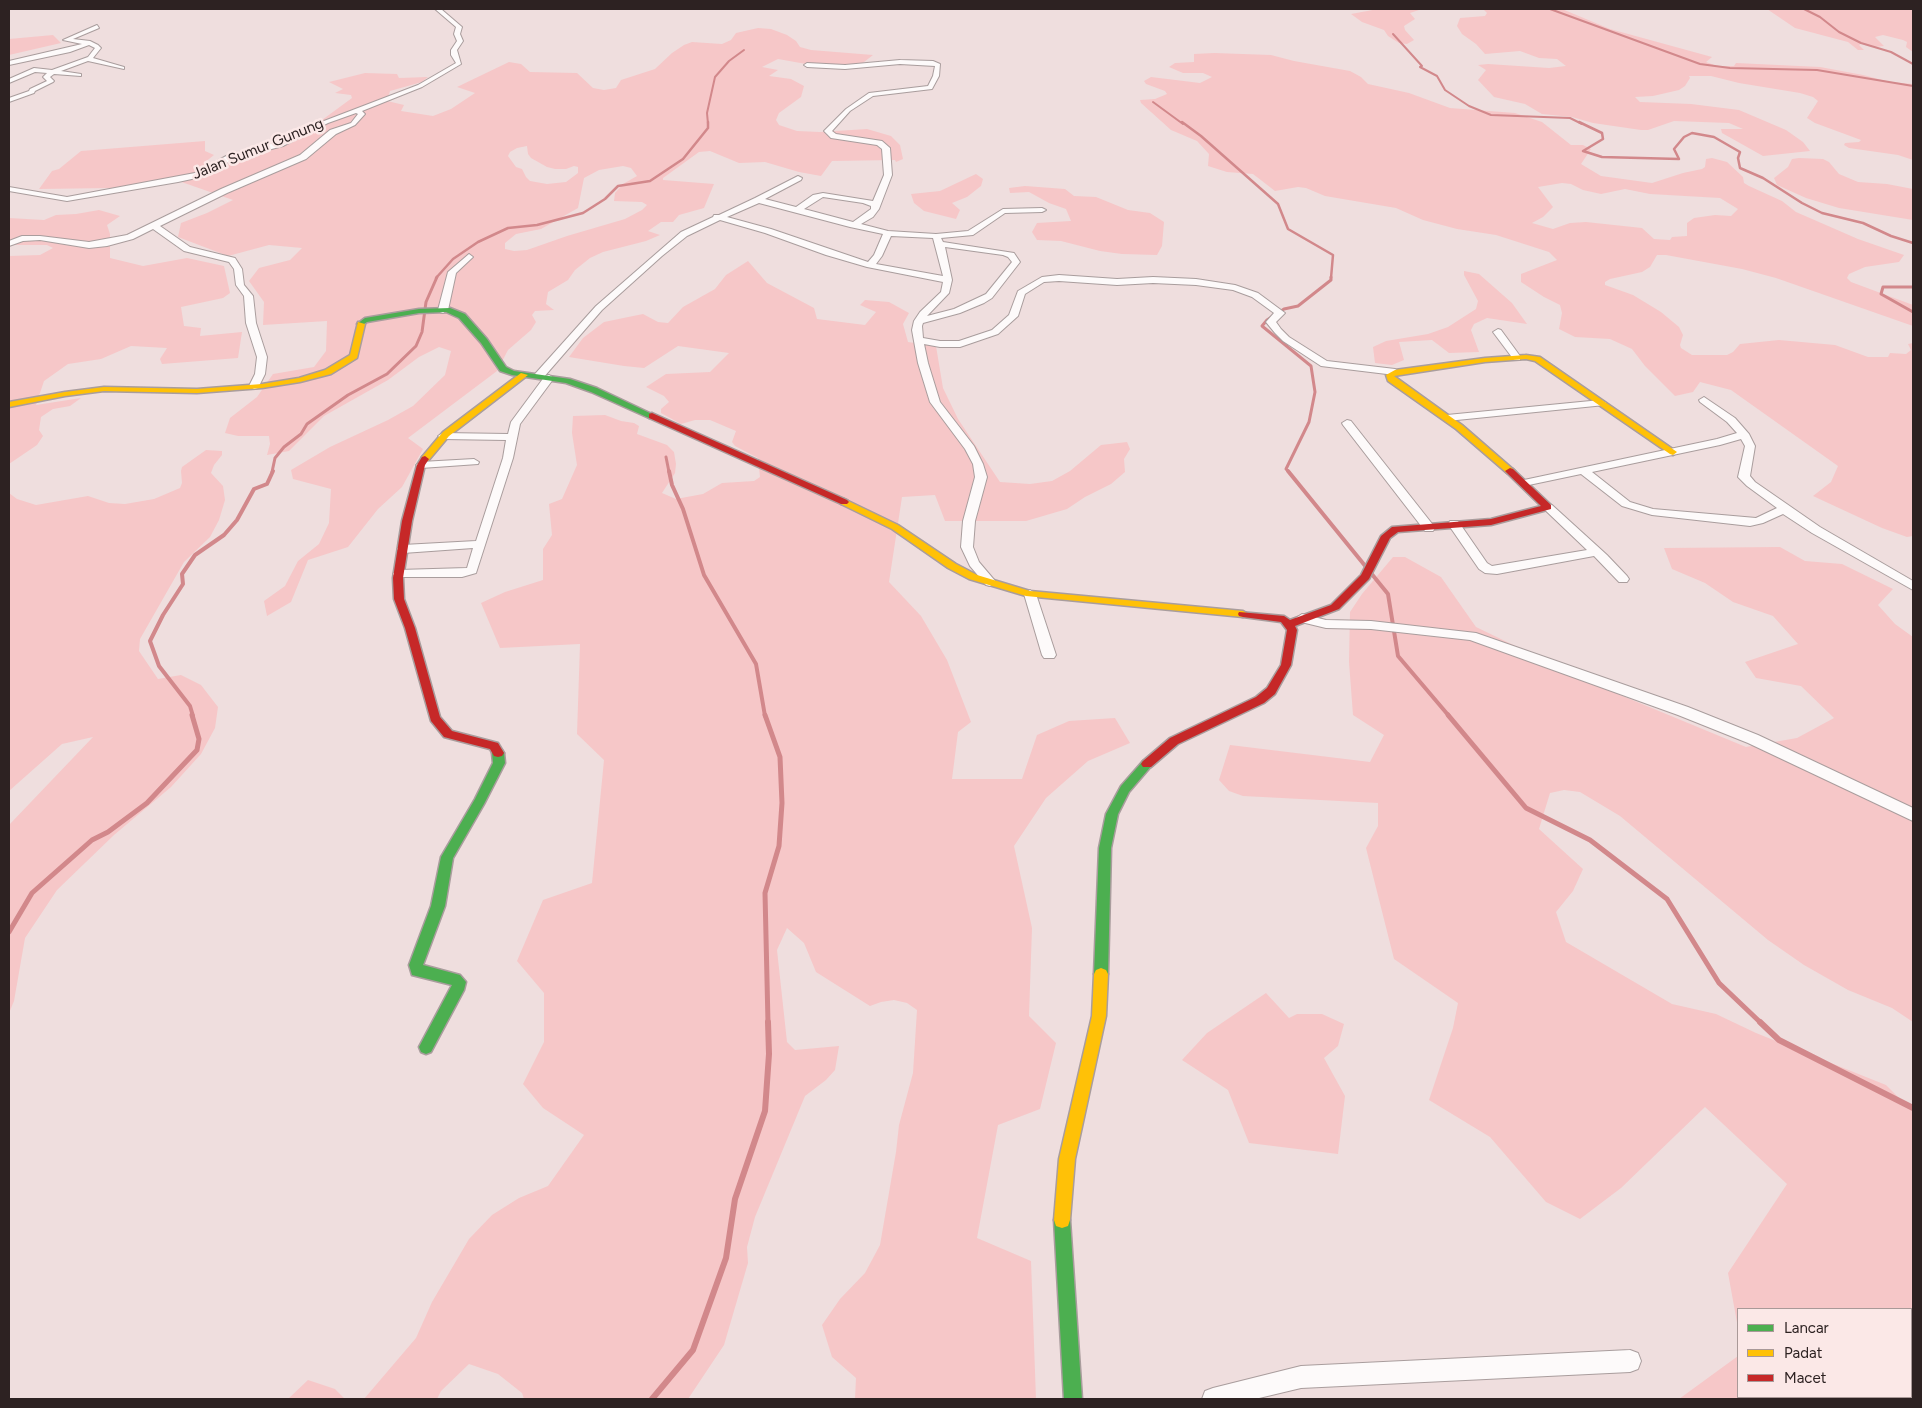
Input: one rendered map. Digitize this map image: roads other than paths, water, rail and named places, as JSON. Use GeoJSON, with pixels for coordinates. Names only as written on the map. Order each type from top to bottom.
{"type":"FeatureCollection","features":[{"type":"Feature","properties":{"kind":"street","name":"Jalan Sumur Gunung"},"geometry":{"type":"LineString","coordinates":[[9,189],[67,199],[198,175],[231,157],[280,144],[310,129],[420,86],[443,74],[459,62],[454,55],[454,50],[460,41],[457,34],[459,27],[438,9]]}},
{"type":"Feature","properties":{"kind":"street"},"geometry":{"type":"LineString","coordinates":[[9,100],[32,92],[51,81],[46,77],[53,72],[88,59],[96,52],[96,46],[90,43],[66,40],[97,27]]}},
{"type":"Feature","properties":{"kind":"street"},"geometry":{"type":"LineString","coordinates":[[9,63],[70,50],[90,43]]}},
{"type":"Feature","properties":{"kind":"street"},"geometry":{"type":"LineString","coordinates":[[53,61],[96,52]]}},
{"type":"Feature","properties":{"kind":"street"},"geometry":{"type":"LineString","coordinates":[[88,59],[122,68]]}},
{"type":"Feature","properties":{"kind":"street"},"geometry":{"type":"LineString","coordinates":[[807,65],[845,67],[912,62],[938,65],[936,76],[930,88],[871,94],[848,110],[828,131],[834,136],[879,143],[886,148],[888,175],[875,204],[874,212],[853,225]]}},
{"type":"Feature","properties":{"kind":"street"},"geometry":{"type":"LineString","coordinates":[[9,69],[46,63],[9,81]]}},
{"type":"Feature","properties":{"kind":"street"},"geometry":{"type":"LineString","coordinates":[[34,70],[79,76]]}},
{"type":"Feature","properties":{"kind":"street"},"geometry":{"type":"LineString","coordinates":[[9,244],[40,238],[89,245],[130,237],[224,191],[303,157],[334,132],[353,124],[362,114],[357,110]]}},
{"type":"Feature","properties":{"kind":"street"},"geometry":{"type":"LineString","coordinates":[[399,574],[469,571],[473,568],[519,417],[544,377],[599,308],[684,234],[717,217],[758,200],[798,178]]}},
{"type":"Feature","properties":{"kind":"street"},"geometry":{"type":"LineString","coordinates":[[797,210],[816,197],[823,195],[875,204]]}},
{"type":"Feature","properties":{"kind":"street"},"geometry":{"type":"LineString","coordinates":[[758,200],[888,233],[938,240],[1004,253],[1011,255],[1016,262],[989,296],[981,301],[957,311],[919,320]]}},
{"type":"Feature","properties":{"kind":"street"},"geometry":{"type":"LineString","coordinates":[[938,240],[970,232],[1003,211],[1042,210]]}},
{"type":"Feature","properties":{"kind":"street"},"geometry":{"type":"LineString","coordinates":[[717,217],[768,230],[829,253],[870,265],[948,280]]}},
{"type":"Feature","properties":{"kind":"street"},"geometry":{"type":"LineString","coordinates":[[154,226],[187,249],[232,260],[238,270],[240,285],[248,296],[251,324],[262,357],[260,374],[254,386]]}},
{"type":"Feature","properties":{"kind":"street"},"geometry":{"type":"LineString","coordinates":[[870,265],[878,256],[888,233]]}},
{"type":"Feature","properties":{"kind":"street"},"geometry":{"type":"LineString","coordinates":[[938,240],[948,280],[945,293],[919,320],[917,326],[919,340],[923,363],[935,402],[970,448],[978,464],[981,477],[969,521],[967,547],[974,563],[990,582]]}},
{"type":"Feature","properties":{"kind":"street"},"geometry":{"type":"LineString","coordinates":[[443,310],[452,272],[469,257]]}},
{"type":"Feature","properties":{"kind":"street"},"geometry":{"type":"LineString","coordinates":[[919,340],[950,345],[982,337],[1007,323],[1013,316],[1021,293],[1042,280],[1059,278],[1117,282],[1171,281],[1210,284],[1246,292],[1278,312],[1272,319],[1272,325],[1286,339],[1318,361],[1341,367],[1395,372],[1526,357],[1545,363],[1673,452]]}},
{"type":"Feature","properties":{"kind":"street"},"geometry":{"type":"LineString","coordinates":[[9,405],[64,394],[104,389],[181,391],[254,386],[300,380],[328,372],[354,356],[361,323],[365,320],[443,310],[462,316],[484,340],[503,369],[512,374],[544,377],[580,384],[895,526],[959,570],[973,577],[1030,594],[1251,614],[1284,619],[1292,630],[1286,665],[1271,691],[1260,700],[1174,742],[1148,764],[1125,789],[1112,814],[1104,848],[1100,1016],[1067,1159],[1062,1215],[1073,1399]]}},
{"type":"Feature","properties":{"kind":"street"},"geometry":{"type":"LineString","coordinates":[[1498,332],[1517,358]]}},
{"type":"Feature","properties":{"kind":"street"},"geometry":{"type":"LineString","coordinates":[[1395,372],[1390,375],[1392,379],[1447,418],[1524,483],[1623,579]]}},
{"type":"Feature","properties":{"kind":"street"},"geometry":{"type":"LineString","coordinates":[[426,1047],[459,986],[459,982],[455,979],[417,971],[416,965],[438,906],[447,857],[480,801],[499,756],[494,746],[448,734],[434,718],[410,628],[399,599],[399,574],[407,521],[421,464],[443,436],[524,375]]}},
{"type":"Feature","properties":{"kind":"street"},"geometry":{"type":"LineString","coordinates":[[1704,400],[1731,420],[1744,434],[1750,446],[1744,477],[1751,484],[1775,500],[1784,509],[1913,586]]}},
{"type":"Feature","properties":{"kind":"street"},"geometry":{"type":"LineString","coordinates":[[1447,418],[1601,403]]}},
{"type":"Feature","properties":{"kind":"street"},"geometry":{"type":"LineString","coordinates":[[1347,423],[1429,528]]}},
{"type":"Feature","properties":{"kind":"street"},"geometry":{"type":"LineString","coordinates":[[1524,483],[1720,442],[1744,434]]}},
{"type":"Feature","properties":{"kind":"street"},"geometry":{"type":"LineString","coordinates":[[443,436],[512,437]]}},
{"type":"Feature","properties":{"kind":"street"},"geometry":{"type":"LineString","coordinates":[[421,464],[474,462]]}},
{"type":"Feature","properties":{"kind":"street"},"geometry":{"type":"LineString","coordinates":[[1584,470],[1626,504],[1652,512],[1750,522],[1760,521],[1784,509]]}},
{"type":"Feature","properties":{"kind":"street"},"geometry":{"type":"LineString","coordinates":[[1289,624],[1335,607],[1365,577],[1386,536],[1390,532],[1402,527],[1429,528],[1454,524],[1491,522],[1548,507]]}},
{"type":"Feature","properties":{"kind":"street"},"geometry":{"type":"LineString","coordinates":[[1454,524],[1482,566],[1488,570],[1596,552]]}},
{"type":"Feature","properties":{"kind":"street"},"geometry":{"type":"LineString","coordinates":[[403,549],[481,544]]}},
{"type":"Feature","properties":{"kind":"street"},"geometry":{"type":"LineString","coordinates":[[1030,594],[1049,655]]}},
{"type":"Feature","properties":{"kind":"street"},"geometry":{"type":"LineString","coordinates":[[1302,618],[1326,624],[1371,625],[1471,636],[1684,711],[1753,739],[1913,815]]}},
{"type":"Feature","properties":{"kind":"street"},"geometry":{"type":"LineString","coordinates":[[1213,1399],[1301,1377],[1630,1361]]}},
{"type":"Feature","properties":{"kind":"waterway"},"geometry":{"type":"LineString","coordinates":[[1550,9],[1700,64],[1730,68],[1817,70],[1913,86]]}},
{"type":"Feature","properties":{"kind":"waterway"},"geometry":{"type":"LineString","coordinates":[[1804,9],[1820,17],[1839,32],[1861,43],[1891,52],[1913,64]]}},
{"type":"Feature","properties":{"kind":"waterway"},"geometry":{"type":"LineString","coordinates":[[1393,34],[1422,66],[1420,67],[1437,76],[1445,90],[1469,106],[1491,115],[1570,118],[1582,124]]}},
{"type":"Feature","properties":{"kind":"waterway"},"geometry":{"type":"LineString","coordinates":[[708,124],[707,113],[715,77],[729,61],[744,50]]}},
{"type":"Feature","properties":{"kind":"waterway"},"geometry":{"type":"LineString","coordinates":[[1153,102],[1183,124]]}},
{"type":"Feature","properties":{"kind":"waterway"},"geometry":{"type":"LineString","coordinates":[[1182,122],[1201,136],[1278,204],[1288,229],[1333,255],[1331,278]]}},
{"type":"Feature","properties":{"kind":"waterway"},"geometry":{"type":"LineString","coordinates":[[1579,122],[1602,133],[1603,139],[1583,151],[1602,157],[1679,159],[1674,149],[1684,137],[1692,133],[1714,137],[1740,152],[1738,158],[1740,168],[1763,178],[1802,203],[1822,213],[1863,223],[1891,236],[1913,243]]}},
{"type":"Feature","properties":{"kind":"waterway"},"geometry":{"type":"LineString","coordinates":[[436,278],[453,259],[478,242],[508,228],[537,225],[583,213],[605,199],[618,186],[650,181],[683,159],[708,128],[708,124]]}},
{"type":"Feature","properties":{"kind":"waterway"},"geometry":{"type":"LineString","coordinates":[[272,472],[275,458],[284,447],[301,434],[307,424],[348,395],[387,374],[416,346],[422,332],[426,302],[437,277]]}},
{"type":"Feature","properties":{"kind":"waterway"},"geometry":{"type":"LineString","coordinates":[[1288,471],[1286,469],[1309,422],[1315,392],[1311,366],[1262,326],[1267,320],[1284,309],[1298,306],[1331,280],[1331,278]]}},
{"type":"Feature","properties":{"kind":"waterway"},"geometry":{"type":"LineString","coordinates":[[1913,287],[1883,287],[1881,294],[1913,312]]}},
{"type":"Feature","properties":{"kind":"waterway"},"geometry":{"type":"LineString","coordinates":[[666,457],[669,472]]}},
{"type":"Feature","properties":{"kind":"waterway"},"geometry":{"type":"LineString","coordinates":[[193,716],[190,706],[159,666],[150,641],[163,615],[183,584],[182,574],[195,555],[224,535],[237,520],[254,489],[267,484],[273,471]]}},
{"type":"Feature","properties":{"kind":"waterway"},"geometry":{"type":"LineString","coordinates":[[669,471],[672,485],[683,509],[704,575],[756,664],[765,716]]}},
{"type":"Feature","properties":{"kind":"waterway"},"geometry":{"type":"LineString","coordinates":[[1288,471],[1388,594],[1398,656],[1449,716]]}},
{"type":"Feature","properties":{"kind":"waterway"},"geometry":{"type":"LineString","coordinates":[[9,932],[32,893],[92,840],[108,832],[147,803],[197,750],[199,739],[192,715]]}},
{"type":"Feature","properties":{"kind":"waterway"},"geometry":{"type":"LineString","coordinates":[[765,715],[780,757],[782,803],[779,846],[765,893],[768,1023]]}},
{"type":"Feature","properties":{"kind":"waterway"},"geometry":{"type":"LineString","coordinates":[[1448,715],[1526,808],[1590,840],[1667,899],[1719,983],[1761,1023]]}},
{"type":"Feature","properties":{"kind":"waterway"},"geometry":{"type":"LineString","coordinates":[[652,1399],[693,1350],[726,1258],[735,1199],[765,1111],[769,1054],[768,1022]]}},
{"type":"Feature","properties":{"kind":"waterway"},"geometry":{"type":"LineString","coordinates":[[1760,1022],[1779,1040],[1913,1108]]}}]}
